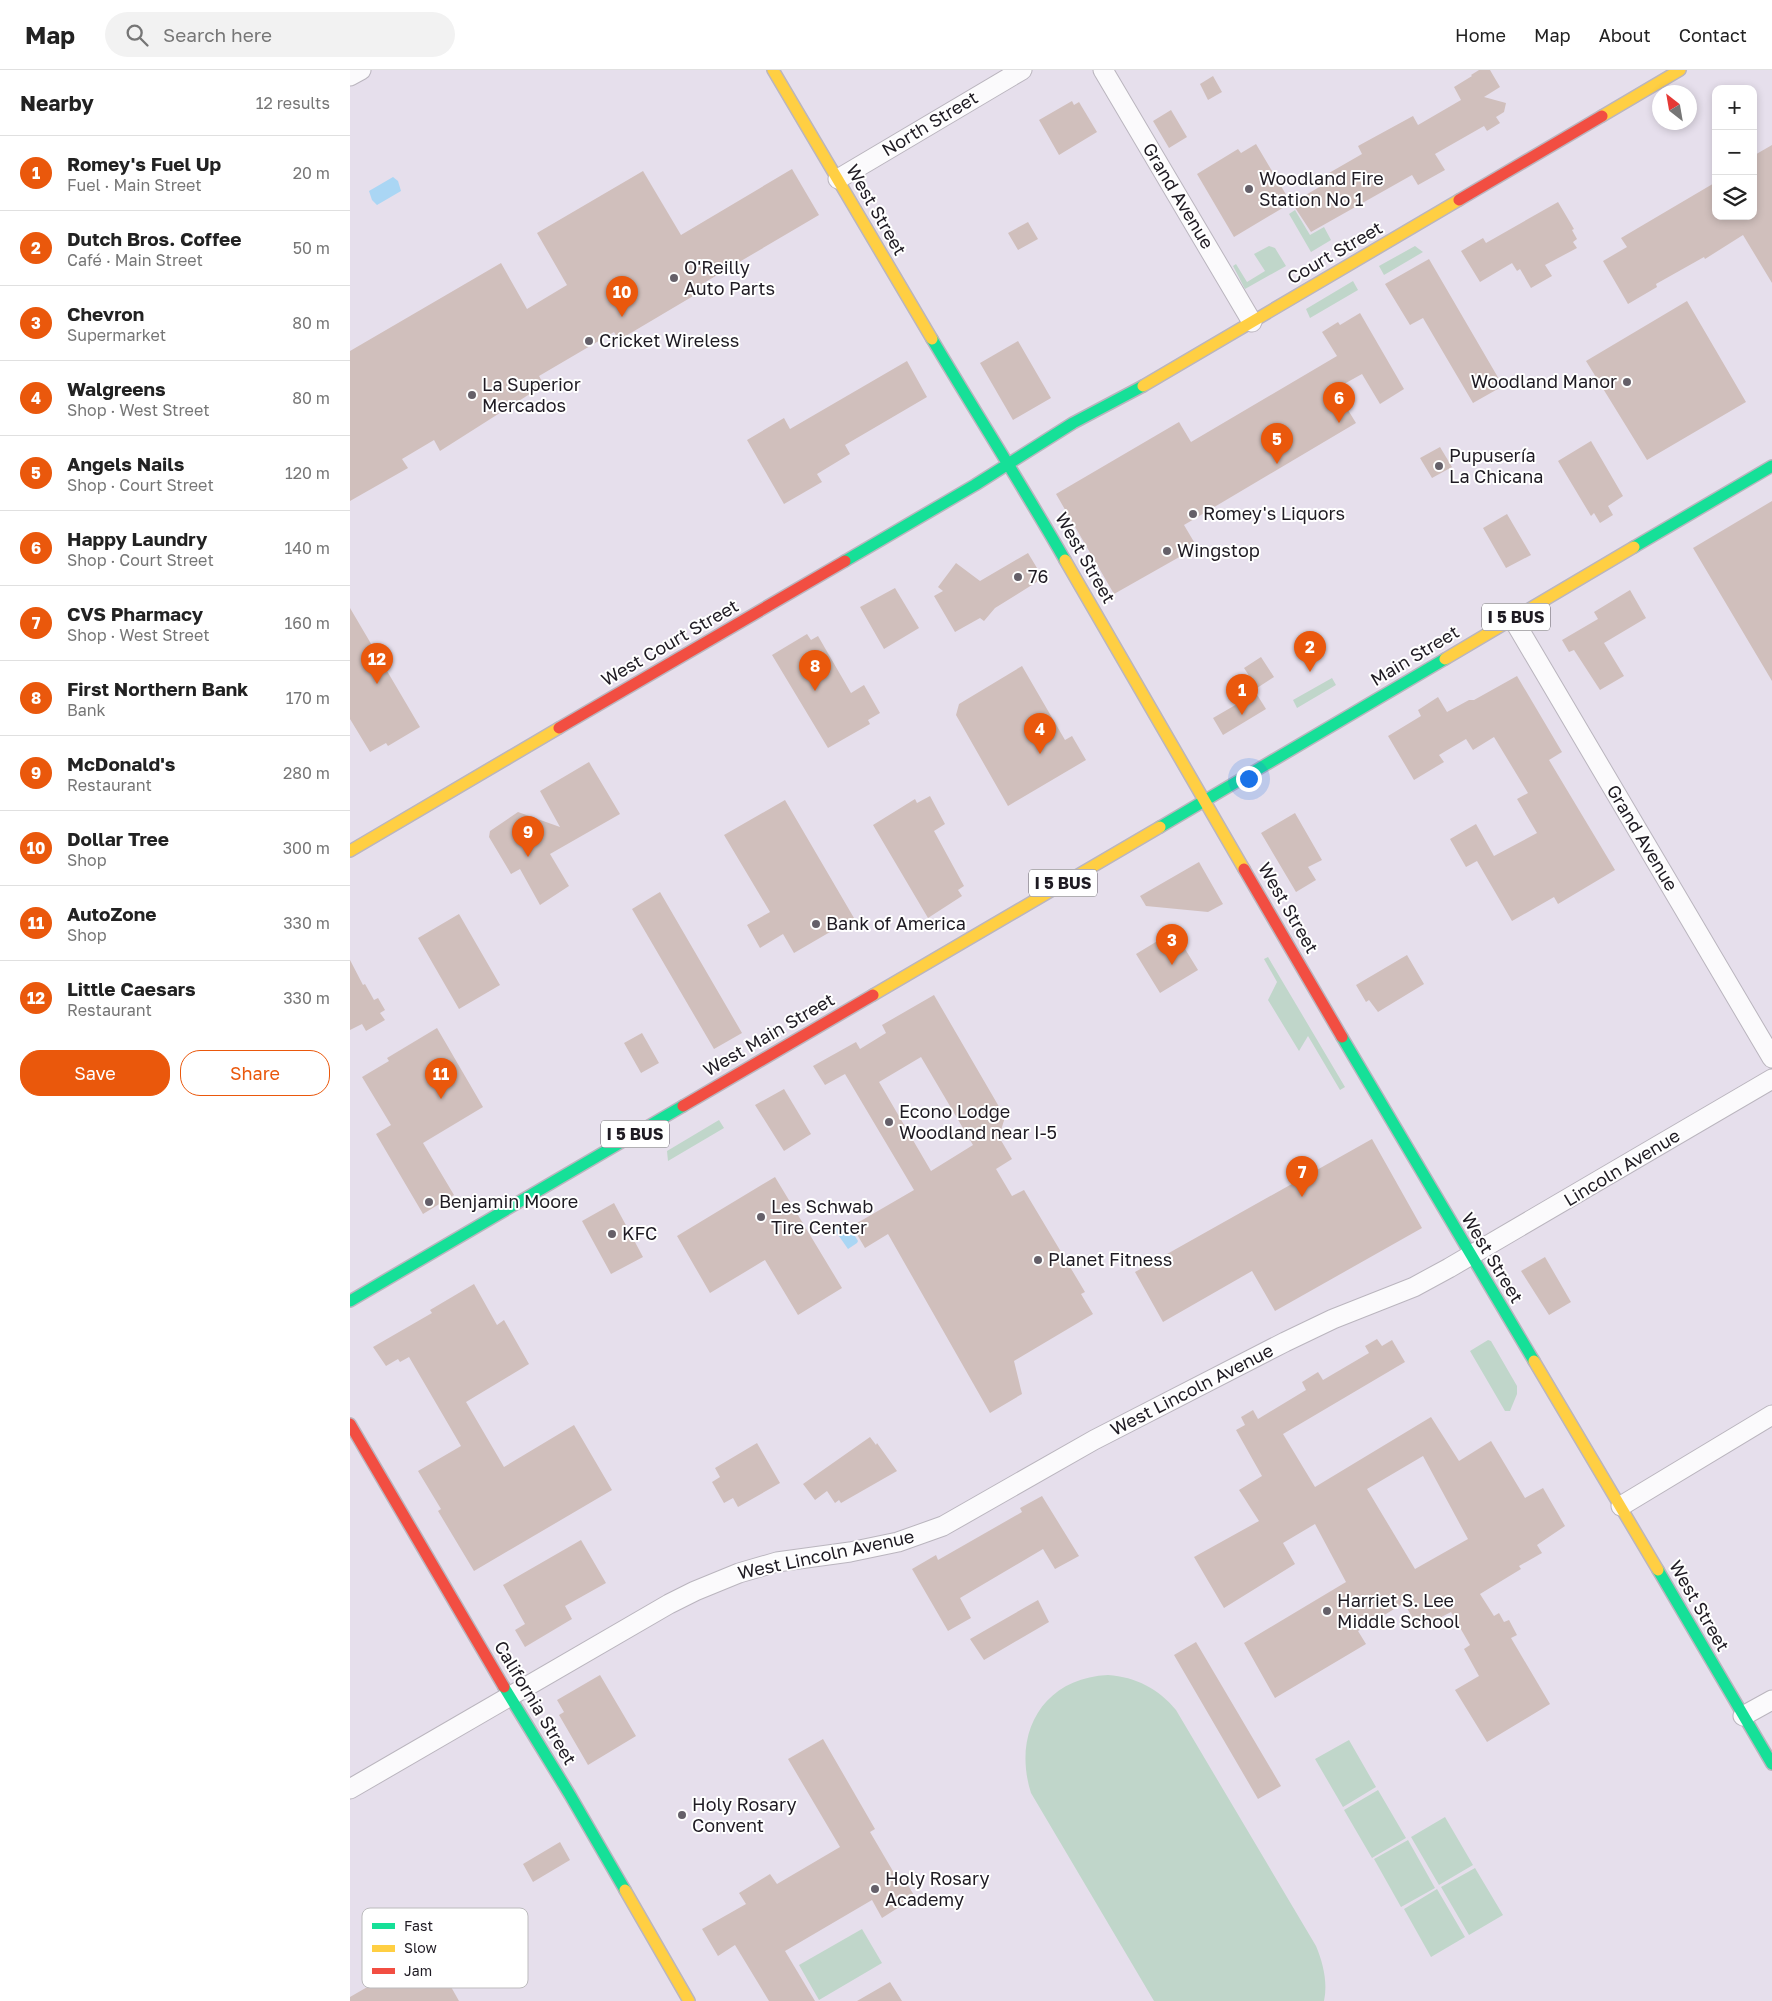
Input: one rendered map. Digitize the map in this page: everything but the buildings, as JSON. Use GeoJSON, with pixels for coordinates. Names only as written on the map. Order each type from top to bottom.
{"type":"FeatureCollection","features":[{"type":"Feature","properties":{"kind":"main road","name":"West Street"},"geometry":{"type":"LineString","coordinates":[[774,70],[985,429],[1025,490],[1342,1038],[1621,1506],[1772,1764]]}},
{"type":"Feature","properties":{"kind":"main road","name":"Court Street"},"geometry":{"type":"LineString","coordinates":[[1008,464],[1039,443],[1114,400],[1135,391],[1680,70]]}},
{"type":"Feature","properties":{"kind":"main road","name":"West Court Street"},"geometry":{"type":"LineString","coordinates":[[350,851],[1008,464]]}},
{"type":"Feature","properties":{"kind":"main road","name":"Main Street"},"geometry":{"type":"LineString","coordinates":[[1206,800],[1772,466]]}},
{"type":"Feature","properties":{"kind":"main road","name":"West Main Street"},"geometry":{"type":"LineString","coordinates":[[350,1301],[1206,800]]}},
{"type":"Feature","properties":{"kind":"main road","name":"California Street"},"geometry":{"type":"LineString","coordinates":[[350,1424],[570,1794],[689,2001]]}},
{"type":"Feature","properties":{"kind":"street"},"geometry":{"type":"LineString","coordinates":[[350,76],[361,70]]}},
{"type":"Feature","properties":{"kind":"street","name":"North Street"},"geometry":{"type":"LineString","coordinates":[[838,179],[1022,70]]}},
{"type":"Feature","properties":{"kind":"street","name":"Grand Avenue"},"geometry":{"type":"LineString","coordinates":[[1103,70],[1252,322]]}},
{"type":"Feature","properties":{"kind":"street","name":"Grand Avenue"},"geometry":{"type":"LineString","coordinates":[[1513,619],[1772,1058]]}},
{"type":"Feature","properties":{"kind":"street","name":"Lincoln Avenue"},"geometry":{"type":"LineString","coordinates":[[1471,1256],[1772,1079]]}},
{"type":"Feature","properties":{"kind":"street","name":"West Lincoln Avenue"},"geometry":{"type":"LineString","coordinates":[[350,1789],[669,1604],[717,1581],[777,1562],[857,1551],[898,1542],[943,1526],[1094,1440],[1333,1319],[1414,1287],[1471,1256]]}},
{"type":"Feature","properties":{"kind":"street"},"geometry":{"type":"LineString","coordinates":[[1621,1506],[1772,1416]]}},
{"type":"Feature","properties":{"kind":"street"},"geometry":{"type":"LineString","coordinates":[[1743,1716],[1772,1700]]}},
{"type":"Feature","properties":{"kind":"green space"},"geometry":{"type":"Polygon","coordinates":[[[1295,210],[1310,235],[1324,227],[1331,240],[1311,252],[1289,214],[1295,210]]]}},
{"type":"Feature","properties":{"kind":"green space"},"geometry":{"type":"Polygon","coordinates":[[[1269,246],[1275,248],[1286,266],[1245,289],[1233,266],[1236,264],[1247,282],[1265,271],[1254,254],[1269,246]]]}},
{"type":"Feature","properties":{"kind":"green space"},"geometry":{"type":"Polygon","coordinates":[[[1415,246],[1423,252],[1384,275],[1379,266],[1415,246]]]}},
{"type":"Feature","properties":{"kind":"green space"},"geometry":{"type":"Polygon","coordinates":[[[1353,281],[1358,290],[1310,318],[1306,309],[1353,281]]]}},
{"type":"Feature","properties":{"kind":"green space"},"geometry":{"type":"Polygon","coordinates":[[[1332,678],[1336,685],[1297,708],[1293,700],[1332,678]]]}},
{"type":"Feature","properties":{"kind":"green space"},"geometry":{"type":"Polygon","coordinates":[[[1268,957],[1345,1087],[1340,1090],[1308,1036],[1299,1051],[1268,1000],[1277,982],[1264,959],[1268,957]]]}},
{"type":"Feature","properties":{"kind":"green space"},"geometry":{"type":"Polygon","coordinates":[[[719,1120],[724,1128],[668,1161],[667,1151],[719,1120]]]}},
{"type":"Feature","properties":{"kind":"green space"},"geometry":{"type":"Polygon","coordinates":[[[1488,1340],[1491,1341],[1517,1386],[1517,1394],[1510,1411],[1505,1411],[1470,1351],[1488,1340]]]}},
{"type":"Feature","properties":{"kind":"green space"},"geometry":{"type":"Polygon","coordinates":[[[1108,1675],[1128,1678],[1146,1685],[1162,1696],[1176,1710],[1316,1946],[1324,1973],[1324,2001],[1154,2001],[1031,1793],[1026,1771],[1026,1750],[1030,1730],[1038,1713],[1050,1698],[1066,1686],[1085,1678],[1108,1675]]]}},
{"type":"Feature","properties":{"kind":"green space"},"geometry":{"type":"Polygon","coordinates":[[[1349,1740],[1376,1787],[1343,1807],[1315,1759],[1349,1740]]]}},
{"type":"Feature","properties":{"kind":"green space"},"geometry":{"type":"Polygon","coordinates":[[[1378,1790],[1406,1838],[1372,1858],[1344,1810],[1378,1790]]]}},
{"type":"Feature","properties":{"kind":"green space"},"geometry":{"type":"Polygon","coordinates":[[[1445,1817],[1473,1865],[1439,1885],[1411,1837],[1445,1817]]]}},
{"type":"Feature","properties":{"kind":"green space"},"geometry":{"type":"Polygon","coordinates":[[[1408,1840],[1435,1888],[1401,1907],[1374,1859],[1408,1840]]]}},
{"type":"Feature","properties":{"kind":"green space"},"geometry":{"type":"Polygon","coordinates":[[[1475,1868],[1503,1915],[1469,1935],[1441,1887],[1475,1868]]]}},
{"type":"Feature","properties":{"kind":"green space"},"geometry":{"type":"Polygon","coordinates":[[[1437,1889],[1465,1937],[1431,1957],[1404,1909],[1437,1889]]]}},
{"type":"Feature","properties":{"kind":"green space"},"geometry":{"type":"Polygon","coordinates":[[[862,1929],[882,1963],[819,2000],[799,1965],[862,1929]]]}},
{"type":"Feature","properties":{"kind":"water"},"geometry":{"type":"Polygon","coordinates":[[[393,177],[398,181],[401,191],[377,205],[372,200],[369,191],[393,177]]]}},
{"type":"Feature","properties":{"kind":"water"},"geometry":{"type":"Polygon","coordinates":[[[846,1222],[858,1241],[848,1249],[834,1229],[846,1222]]]}},
{"type":"Feature","properties":{"kind":"traffic: fast"},"geometry":{"type":"LineString","coordinates":[[932,339],[1065,560]]}},
{"type":"Feature","properties":{"kind":"traffic: fast"},"geometry":{"type":"LineString","coordinates":[[845,561],[975,485],[1073,423],[1143,386]]}},
{"type":"Feature","properties":{"kind":"traffic: fast"},"geometry":{"type":"LineString","coordinates":[[1634,547],[1772,466]]}},
{"type":"Feature","properties":{"kind":"traffic: fast"},"geometry":{"type":"LineString","coordinates":[[1160,827],[1445,659]]}},
{"type":"Feature","properties":{"kind":"traffic: fast"},"geometry":{"type":"LineString","coordinates":[[1342,1037],[1534,1361]]}},
{"type":"Feature","properties":{"kind":"traffic: fast"},"geometry":{"type":"LineString","coordinates":[[350,1301],[683,1106]]}},
{"type":"Feature","properties":{"kind":"traffic: fast"},"geometry":{"type":"LineString","coordinates":[[1658,1570],[1772,1764]]}},
{"type":"Feature","properties":{"kind":"traffic: fast"},"geometry":{"type":"LineString","coordinates":[[504,1687],[625,1890]]}},
{"type":"Feature","properties":{"kind":"traffic: slow"},"geometry":{"type":"LineString","coordinates":[[773,70],[932,339]]}},
{"type":"Feature","properties":{"kind":"traffic: slow"},"geometry":{"type":"LineString","coordinates":[[1602,116],[1680,70]]}},
{"type":"Feature","properties":{"kind":"traffic: slow"},"geometry":{"type":"LineString","coordinates":[[1143,386],[1459,200]]}},
{"type":"Feature","properties":{"kind":"traffic: slow"},"geometry":{"type":"LineString","coordinates":[[1445,659],[1634,547]]}},
{"type":"Feature","properties":{"kind":"traffic: slow"},"geometry":{"type":"LineString","coordinates":[[1065,560],[1244,869]]}},
{"type":"Feature","properties":{"kind":"traffic: slow"},"geometry":{"type":"LineString","coordinates":[[350,851],[559,728]]}},
{"type":"Feature","properties":{"kind":"traffic: slow"},"geometry":{"type":"LineString","coordinates":[[873,995],[1160,827]]}},
{"type":"Feature","properties":{"kind":"traffic: slow"},"geometry":{"type":"LineString","coordinates":[[1534,1361],[1658,1570]]}},
{"type":"Feature","properties":{"kind":"traffic: slow"},"geometry":{"type":"LineString","coordinates":[[625,1890],[689,2001]]}},
{"type":"Feature","properties":{"kind":"traffic: jam"},"geometry":{"type":"LineString","coordinates":[[1459,200],[1602,116]]}},
{"type":"Feature","properties":{"kind":"traffic: jam"},"geometry":{"type":"LineString","coordinates":[[559,728],[845,561]]}},
{"type":"Feature","properties":{"kind":"traffic: jam"},"geometry":{"type":"LineString","coordinates":[[1244,869],[1342,1037]]}},
{"type":"Feature","properties":{"kind":"traffic: jam"},"geometry":{"type":"LineString","coordinates":[[683,1106],[873,995]]}},
{"type":"Feature","properties":{"kind":"traffic: jam"},"geometry":{"type":"LineString","coordinates":[[350,1424],[504,1687]]}},
{"type":"Feature","properties":{"kind":"place","name":"Woodland Fire Station No 1"},"geometry":{"type":"Point","coordinates":[1249,189]}},
{"type":"Feature","properties":{"kind":"place","name":"O'Reilly Auto Parts"},"geometry":{"type":"Point","coordinates":[674,278]}},
{"type":"Feature","properties":{"kind":"place","name":"Dollar Tree"},"geometry":{"type":"Point","coordinates":[622,317]}},
{"type":"Feature","properties":{"kind":"place","name":"Cricket Wireless"},"geometry":{"type":"Point","coordinates":[589,341]}},
{"type":"Feature","properties":{"kind":"place","name":"Woodland Manor"},"geometry":{"type":"Point","coordinates":[1627,382]}},
{"type":"Feature","properties":{"kind":"place","name":"La Superior Mercados"},"geometry":{"type":"Point","coordinates":[472,395]}},
{"type":"Feature","properties":{"kind":"place","name":"Happy Laundry"},"geometry":{"type":"Point","coordinates":[1339,423]}},
{"type":"Feature","properties":{"kind":"place","name":"Angels Nails"},"geometry":{"type":"Point","coordinates":[1277,464]}},
{"type":"Feature","properties":{"kind":"place","name":"Pupusería La Chicana"},"geometry":{"type":"Point","coordinates":[1439,466]}},
{"type":"Feature","properties":{"kind":"place","name":"Romey's Liquors"},"geometry":{"type":"Point","coordinates":[1193,514]}},
{"type":"Feature","properties":{"kind":"place","name":"Wingstop"},"geometry":{"type":"Point","coordinates":[1167,551]}},
{"type":"Feature","properties":{"kind":"place","name":"76"},"geometry":{"type":"Point","coordinates":[1018,577]}},
{"type":"Feature","properties":{"kind":"place","name":"Dutch Bros. Coffee"},"geometry":{"type":"Point","coordinates":[1310,672]}},
{"type":"Feature","properties":{"kind":"place","name":"Little Caesars"},"geometry":{"type":"Point","coordinates":[377,684]}},
{"type":"Feature","properties":{"kind":"place","name":"First Northern Bank"},"geometry":{"type":"Point","coordinates":[815,691]}},
{"type":"Feature","properties":{"kind":"place","name":"Romey's Fuel Up"},"geometry":{"type":"Point","coordinates":[1242,715]}},
{"type":"Feature","properties":{"kind":"place","name":"Walgreens"},"geometry":{"type":"Point","coordinates":[1040,754]}},
{"type":"Feature","properties":{"kind":"place","name":"McDonald's"},"geometry":{"type":"Point","coordinates":[528,857]}},
{"type":"Feature","properties":{"kind":"place","name":"Bank of America"},"geometry":{"type":"Point","coordinates":[816,924]}},
{"type":"Feature","properties":{"kind":"place","name":"Chevron"},"geometry":{"type":"Point","coordinates":[1172,965]}},
{"type":"Feature","properties":{"kind":"place","name":"AutoZone"},"geometry":{"type":"Point","coordinates":[441,1099]}},
{"type":"Feature","properties":{"kind":"place","name":"Econo Lodge Woodland near I-5"},"geometry":{"type":"Point","coordinates":[889,1122]}},
{"type":"Feature","properties":{"kind":"place","name":"CVS Pharmacy"},"geometry":{"type":"Point","coordinates":[1302,1197]}},
{"type":"Feature","properties":{"kind":"place","name":"Benjamin Moore"},"geometry":{"type":"Point","coordinates":[429,1202]}},
{"type":"Feature","properties":{"kind":"place","name":"Les Schwab Tire Center"},"geometry":{"type":"Point","coordinates":[761,1217]}},
{"type":"Feature","properties":{"kind":"place","name":"KFC"},"geometry":{"type":"Point","coordinates":[612,1234]}},
{"type":"Feature","properties":{"kind":"place","name":"Planet Fitness"},"geometry":{"type":"Point","coordinates":[1038,1260]}},
{"type":"Feature","properties":{"kind":"place","name":"Harriet S. Lee Middle School"},"geometry":{"type":"Point","coordinates":[1327,1611]}},
{"type":"Feature","properties":{"kind":"place","name":"Holy Rosary Convent"},"geometry":{"type":"Point","coordinates":[682,1815]}},
{"type":"Feature","properties":{"kind":"place","name":"Holy Rosary Academy"},"geometry":{"type":"Point","coordinates":[875,1889]}}]}
